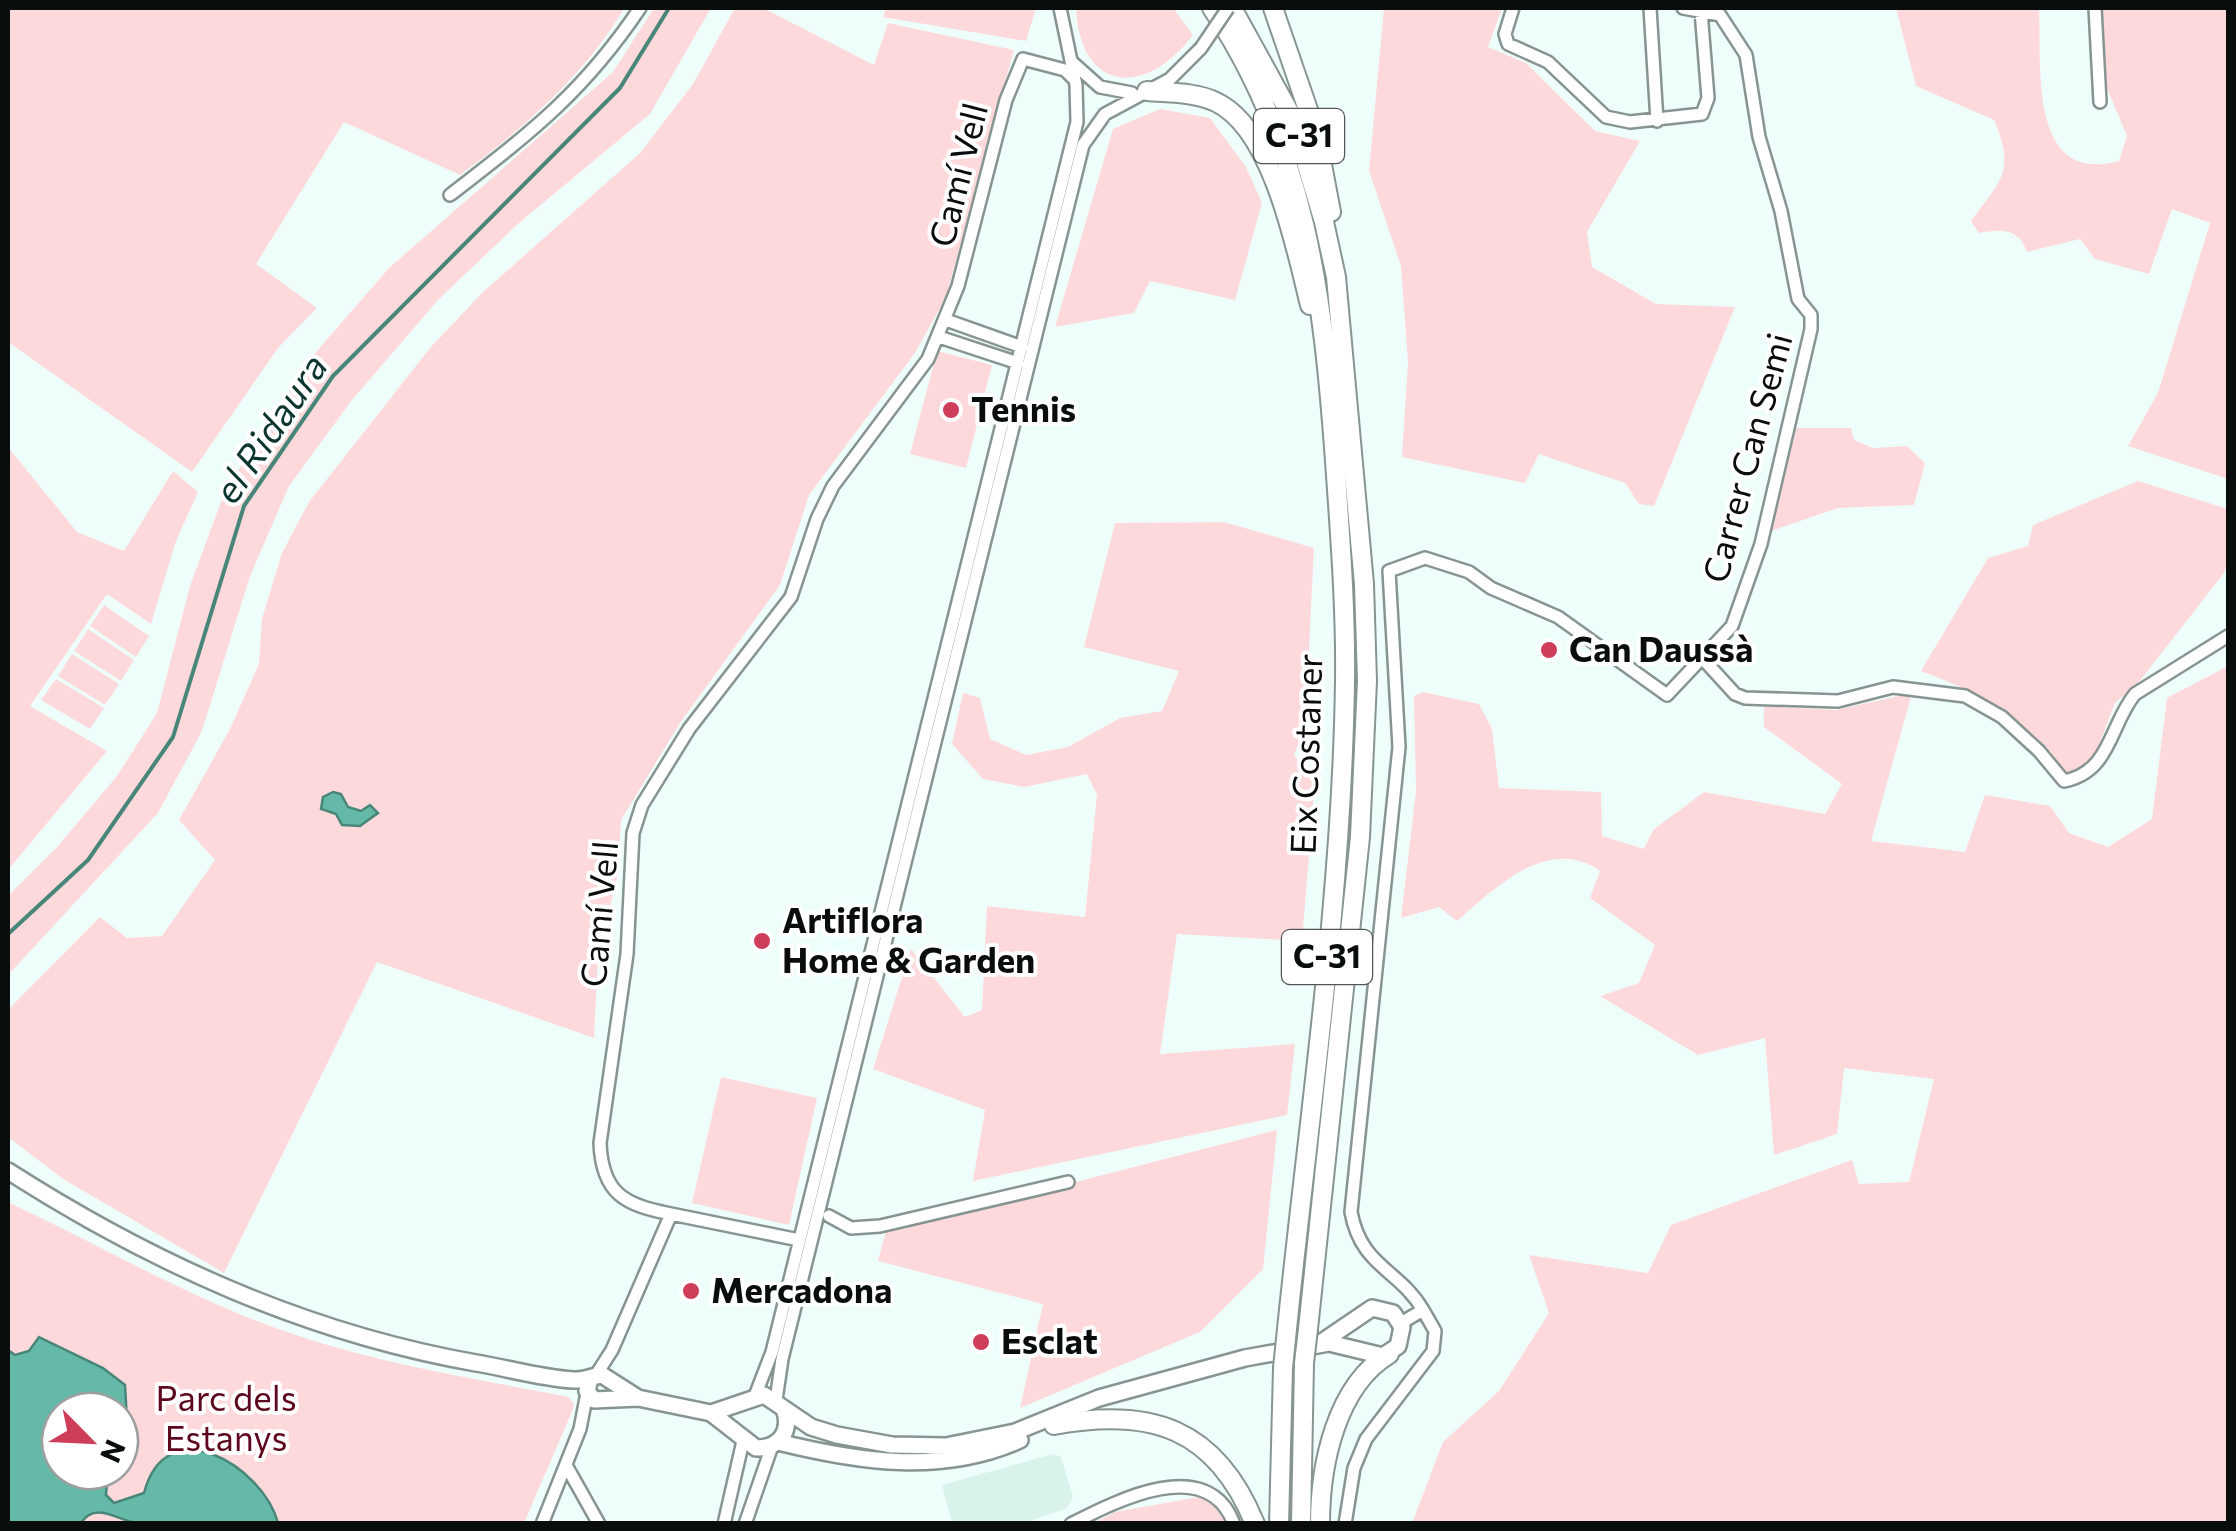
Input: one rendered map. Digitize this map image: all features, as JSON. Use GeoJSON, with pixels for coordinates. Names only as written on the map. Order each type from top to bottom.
{"type":"FeatureCollection","features":[{"type":"Feature","properties":{"kind":"highway","name":"Eix Costaner"},"geometry":{"type":"LineString","coordinates":[[1212,8],[1254,76],[1285,148],[1315,269],[1340,534],[1344,696],[1331,914],[1283,1368],[1279,1524]]}},
{"type":"Feature","properties":{"kind":"highway","name":"Eix Costaner"},"geometry":{"type":"LineString","coordinates":[[1230,8],[1294,119],[1336,277],[1359,517],[1366,681],[1360,837],[1314,1336],[1304,1364],[1300,1524]]}},
{"type":"Feature","properties":{"kind":"highway","name":"C-31"},"geometry":{"type":"LineString","coordinates":[[1272,8],[1320,148],[1339,262],[1336,277]]}},
{"type":"Feature","properties":{"kind":"highway","name":"C-31"},"geometry":{"type":"LineString","coordinates":[[1141,92],[1217,102],[1246,128],[1289,221],[1312,313],[1324,334]]}},
{"type":"Feature","properties":{"kind":"highway"},"geometry":{"type":"LineString","coordinates":[[1320,1524],[1329,1455],[1342,1413],[1360,1375],[1389,1354]]}},
{"type":"Feature","properties":{"kind":"highway"},"geometry":{"type":"LineString","coordinates":[[1054,1425],[1124,1417],[1164,1425],[1195,1440],[1223,1464],[1243,1494],[1255,1524]]}},
{"type":"Feature","properties":{"kind":"main road"},"geometry":{"type":"LineString","coordinates":[[8,1170],[93,1224],[202,1280],[311,1323],[423,1354],[595,1386],[711,1413],[756,1448],[775,1444],[901,1464],[932,1464],[1014,1443],[1054,1425],[1098,1398]]}},
{"type":"Feature","properties":{"kind":"main road"},"geometry":{"type":"LineString","coordinates":[[711,1413],[748,1400],[780,1404],[811,1427],[837,1434],[892,1445],[946,1446],[1016,1432],[1098,1398],[1314,1336],[1368,1309],[1393,1312],[1401,1323],[1401,1339],[1389,1354],[1364,1353],[1314,1336]]}},
{"type":"Feature","properties":{"kind":"main road"},"geometry":{"type":"LineString","coordinates":[[1358,1317],[1353,1336],[1364,1353]]}},
{"type":"Feature","properties":{"kind":"main road"},"geometry":{"type":"LineString","coordinates":[[741,1439],[734,1419],[748,1400]]}},
{"type":"Feature","properties":{"kind":"main road"},"geometry":{"type":"LineString","coordinates":[[775,1444],[787,1427],[780,1404]]}},
{"type":"Feature","properties":{"kind":"street"},"geometry":{"type":"LineString","coordinates":[[450,194],[551,117],[609,54],[640,8]]}},
{"type":"Feature","properties":{"kind":"street"},"geometry":{"type":"LineString","coordinates":[[748,1400],[768,1364],[1077,122],[1074,79],[1060,8]]}},
{"type":"Feature","properties":{"kind":"street"},"geometry":{"type":"LineString","coordinates":[[780,1404],[782,1359],[1078,165],[1094,125],[1141,92],[1170,78],[1201,48],[1230,8]]}},
{"type":"Feature","properties":{"kind":"street"},"geometry":{"type":"LineString","coordinates":[[1513,8],[1505,34],[1515,50],[1548,62],[1606,117],[1656,121],[1691,118],[1705,110],[1701,10],[1683,8]]}},
{"type":"Feature","properties":{"kind":"street"},"geometry":{"type":"LineString","coordinates":[[1650,8],[1656,121]]}},
{"type":"Feature","properties":{"kind":"street"},"geometry":{"type":"LineString","coordinates":[[2094,8],[2100,102]]}},
{"type":"Feature","properties":{"kind":"street","name":"Carrer Can Semi"},"geometry":{"type":"LineString","coordinates":[[1424,1310],[1411,1290],[1364,1252],[1351,1212],[1399,746],[1388,571],[1425,558],[1468,572],[1491,588],[1558,616],[1666,694],[1704,660],[1732,626],[1761,544],[1811,315],[1798,299],[1781,211],[1759,137],[1746,55],[1720,16],[1701,10]]}},
{"type":"Feature","properties":{"kind":"street","name":"Camí Vell"},"geometry":{"type":"LineString","coordinates":[[799,1240],[638,1207],[621,1197],[600,1168],[626,954],[633,833],[642,805],[689,728],[791,597],[816,519],[834,486],[928,359],[946,320],[1006,100],[1022,59],[1037,60],[1058,51],[1063,35]]}},
{"type":"Feature","properties":{"kind":"street"},"geometry":{"type":"LineString","coordinates":[[1070,58],[1100,88],[1141,92]]}},
{"type":"Feature","properties":{"kind":"street"},"geometry":{"type":"LineString","coordinates":[[1037,60],[1065,70],[1074,79]]}},
{"type":"Feature","properties":{"kind":"street"},"geometry":{"type":"LineString","coordinates":[[946,320],[1022,347]]}},
{"type":"Feature","properties":{"kind":"street"},"geometry":{"type":"LineString","coordinates":[[939,337],[1018,363]]}},
{"type":"Feature","properties":{"kind":"street"},"geometry":{"type":"LineString","coordinates":[[1704,660],[1735,694],[1745,698],[1838,701],[1893,687],[1965,696],[2002,717],[2040,750],[2064,782],[2102,759],[2125,707],[2135,694],[2228,636]]}},
{"type":"Feature","properties":{"kind":"street"},"geometry":{"type":"LineString","coordinates":[[829,1216],[851,1228],[880,1226],[1068,1182]]}},
{"type":"Feature","properties":{"kind":"street"},"geometry":{"type":"LineString","coordinates":[[542,1524],[595,1386],[671,1214]]}},
{"type":"Feature","properties":{"kind":"street"},"geometry":{"type":"LineString","coordinates":[[1345,1524],[1354,1468],[1366,1439],[1433,1351],[1435,1331],[1424,1310],[1401,1323]]}},
{"type":"Feature","properties":{"kind":"street"},"geometry":{"type":"LineString","coordinates":[[724,1524],[741,1439]]}},
{"type":"Feature","properties":{"kind":"street"},"geometry":{"type":"LineString","coordinates":[[745,1524],[775,1444]]}},
{"type":"Feature","properties":{"kind":"street"},"geometry":{"type":"LineString","coordinates":[[566,1468],[600,1524]]}},
{"type":"Feature","properties":{"kind":"street"},"geometry":{"type":"LineString","coordinates":[[1071,1524],[1136,1493],[1174,1487],[1215,1492],[1226,1504],[1234,1524]]}},
{"type":"Feature","properties":{"kind":"shaded area"},"geometry":{"type":"Polygon","coordinates":[[[333,792],[341,794],[348,807],[361,811],[370,805],[378,813],[360,826],[342,825],[336,814],[321,809],[323,797],[333,792]]]}},
{"type":"Feature","properties":{"kind":"shaded area"},"geometry":{"type":"Polygon","coordinates":[[[39,1337],[103,1368],[125,1385],[125,1391],[40,1391],[40,1491],[106,1491],[114,1503],[144,1493],[155,1468],[172,1454],[192,1450],[214,1455],[254,1482],[278,1523],[154,1525],[93,1513],[81,1523],[8,1523],[8,1350],[15,1355],[29,1351],[39,1337]]]}},
{"type":"Feature","properties":{"kind":"shaded area"},"geometry":{"type":"Polygon","coordinates":[[[1053,1454],[1061,1457],[1073,1497],[1067,1508],[1025,1523],[952,1523],[942,1485],[1053,1454]]]}},
{"type":"Feature","properties":{"kind":"green space"},"geometry":{"type":"Polygon","coordinates":[[[8,8],[624,8],[572,78],[460,175],[344,122],[256,264],[317,308],[278,348],[192,472],[8,342],[8,8]]]}},
{"type":"Feature","properties":{"kind":"green space"},"geometry":{"type":"Polygon","coordinates":[[[654,8],[711,8],[650,114],[519,223],[439,299],[352,400],[289,486],[250,576],[202,731],[158,813],[8,975],[8,896],[57,847],[117,776],[157,713],[190,586],[225,491],[309,360],[389,268],[613,72],[654,8]]]}},
{"type":"Feature","properties":{"kind":"green space"},"geometry":{"type":"Polygon","coordinates":[[[735,8],[763,8],[874,65],[888,23],[1014,50],[946,297],[915,353],[809,495],[780,585],[680,723],[621,820],[618,874],[598,956],[594,1038],[377,962],[224,1273],[63,1179],[8,1137],[8,1010],[100,917],[127,938],[162,936],[215,860],[179,820],[230,729],[259,664],[262,619],[282,553],[309,502],[430,348],[482,293],[640,153],[693,84],[735,8]]]}},
{"type":"Feature","properties":{"kind":"green space"},"geometry":{"type":"Polygon","coordinates":[[[886,8],[1036,8],[1026,41],[883,17],[886,8]]]}},
{"type":"Feature","properties":{"kind":"green space"},"geometry":{"type":"Polygon","coordinates":[[[1076,8],[1173,8],[1193,35],[1155,69],[1136,77],[1118,77],[1102,71],[1089,57],[1080,36],[1076,8]]]}},
{"type":"Feature","properties":{"kind":"green space"},"geometry":{"type":"Polygon","coordinates":[[[1384,8],[1502,8],[1488,47],[1526,63],[1595,131],[1640,141],[1587,232],[1592,267],[1656,304],[1735,307],[1654,506],[1639,504],[1625,483],[1539,454],[1525,483],[1402,457],[1408,362],[1401,266],[1369,171],[1384,8]]]}},
{"type":"Feature","properties":{"kind":"green space"},"geometry":{"type":"Polygon","coordinates":[[[1896,8],[2039,8],[2041,88],[2046,115],[2054,138],[2068,156],[2089,164],[2119,161],[2127,136],[2104,81],[2101,8],[2228,8],[2228,479],[2128,446],[2158,393],[2210,223],[2172,209],[2149,274],[2095,259],[2080,239],[2027,252],[2014,234],[1979,233],[1971,221],[2002,175],[2001,138],[1994,120],[1916,86],[1896,8]]]}},
{"type":"Feature","properties":{"kind":"green space"},"geometry":{"type":"Polygon","coordinates":[[[1160,109],[1210,118],[1246,167],[1262,203],[1235,300],[1150,281],[1134,313],[1055,327],[1113,129],[1160,109]]]}},
{"type":"Feature","properties":{"kind":"green space","name":"Tennis"},"geometry":{"type":"Polygon","coordinates":[[[937,351],[992,365],[966,468],[910,454],[937,351]]]}},
{"type":"Feature","properties":{"kind":"green space"},"geometry":{"type":"Polygon","coordinates":[[[1795,428],[1851,428],[1854,440],[1873,448],[1907,446],[1925,463],[1914,505],[1838,508],[1768,532],[1795,428]]]}},
{"type":"Feature","properties":{"kind":"green space"},"geometry":{"type":"Polygon","coordinates":[[[8,447],[77,532],[124,551],[173,471],[198,492],[176,541],[151,624],[107,594],[30,706],[107,751],[8,870],[8,447]]]}},
{"type":"Feature","properties":{"kind":"green space"},"geometry":{"type":"Polygon","coordinates":[[[2138,481],[2228,509],[2228,561],[2224,573],[2139,682],[2115,703],[2094,758],[2075,773],[2063,772],[2033,736],[2001,709],[1921,671],[1988,558],[2028,546],[2033,525],[2138,481]]]}},
{"type":"Feature","properties":{"kind":"green space"},"geometry":{"type":"Polygon","coordinates":[[[1224,522],[1314,548],[1305,729],[1294,755],[1315,781],[1302,941],[1177,934],[1160,1054],[1295,1044],[1287,1115],[973,1181],[985,1110],[873,1069],[911,949],[965,1017],[982,1010],[987,906],[1085,917],[1097,795],[1087,774],[1024,787],[983,779],[952,744],[963,693],[980,698],[990,739],[1026,755],[1068,747],[1120,718],[1162,711],[1179,671],[1084,647],[1115,523],[1224,522]]]}},
{"type":"Feature","properties":{"kind":"green space"},"geometry":{"type":"Polygon","coordinates":[[[104,605],[149,636],[136,657],[90,626],[104,605]]]}},
{"type":"Feature","properties":{"kind":"green space"},"geometry":{"type":"Polygon","coordinates":[[[88,629],[134,660],[121,681],[74,651],[88,629]]]}},
{"type":"Feature","properties":{"kind":"green space"},"geometry":{"type":"Polygon","coordinates":[[[72,654],[119,684],[105,705],[58,676],[72,654]]]}},
{"type":"Feature","properties":{"kind":"green space"},"geometry":{"type":"Polygon","coordinates":[[[2228,666],[2228,1523],[1412,1523],[1443,1442],[1499,1391],[1549,1313],[1529,1255],[1648,1273],[1671,1225],[1852,1160],[1859,1184],[1909,1182],[1934,1079],[1844,1068],[1837,1134],[1774,1155],[1765,1038],[1698,1055],[1600,996],[1639,983],[1655,945],[1590,898],[1600,871],[1580,861],[1542,862],[1505,881],[1457,921],[1439,907],[1401,918],[1416,791],[1414,696],[1423,692],[1479,704],[1492,729],[1499,788],[1601,792],[1602,836],[1644,849],[1653,830],[1704,792],[1825,814],[1842,784],[1764,727],[1764,706],[1836,710],[1912,693],[1871,841],[1965,852],[1985,795],[2050,806],[2069,833],[2108,847],[2152,819],[2167,698],[2228,666]]]}},
{"type":"Feature","properties":{"kind":"green space"},"geometry":{"type":"Polygon","coordinates":[[[56,679],[104,708],[90,729],[41,700],[56,679]]]}},
{"type":"Feature","properties":{"kind":"green space"},"geometry":{"type":"Polygon","coordinates":[[[721,1077],[817,1098],[789,1225],[692,1203],[721,1077]]]}},
{"type":"Feature","properties":{"kind":"green space"},"geometry":{"type":"Polygon","coordinates":[[[1277,1130],[1263,1269],[1200,1332],[1020,1408],[1043,1304],[878,1261],[886,1231],[1277,1130]]]}},
{"type":"Feature","properties":{"kind":"green space","name":"Parc dels Estanys"},"geometry":{"type":"Polygon","coordinates":[[[10,1203],[194,1294],[270,1326],[372,1357],[569,1397],[574,1405],[524,1523],[8,1524],[10,1203]]]}},
{"type":"Feature","properties":{"kind":"green space"},"geometry":{"type":"Polygon","coordinates":[[[1204,1496],[1218,1500],[1236,1524],[1092,1524],[1115,1512],[1204,1496]]]}},
{"type":"Feature","properties":{"kind":"waterway","name":"el Ridaura"},"geometry":{"type":"LineString","coordinates":[[8,934],[88,860],[173,737],[244,506],[333,376],[620,88],[669,8]]}},
{"type":"Feature","properties":{"kind":"place","name":"Tennis"},"geometry":{"type":"Point","coordinates":[951,410]}},
{"type":"Feature","properties":{"kind":"place","name":"Can Daussà"},"geometry":{"type":"Point","coordinates":[1549,650]}},
{"type":"Feature","properties":{"kind":"place","name":"Artiflora Home & Garden"},"geometry":{"type":"Point","coordinates":[762,941]}},
{"type":"Feature","properties":{"kind":"place","name":"Mercadona"},"geometry":{"type":"Point","coordinates":[691,1291]}},
{"type":"Feature","properties":{"kind":"place","name":"Esclat"},"geometry":{"type":"Point","coordinates":[981,1342]}}]}
